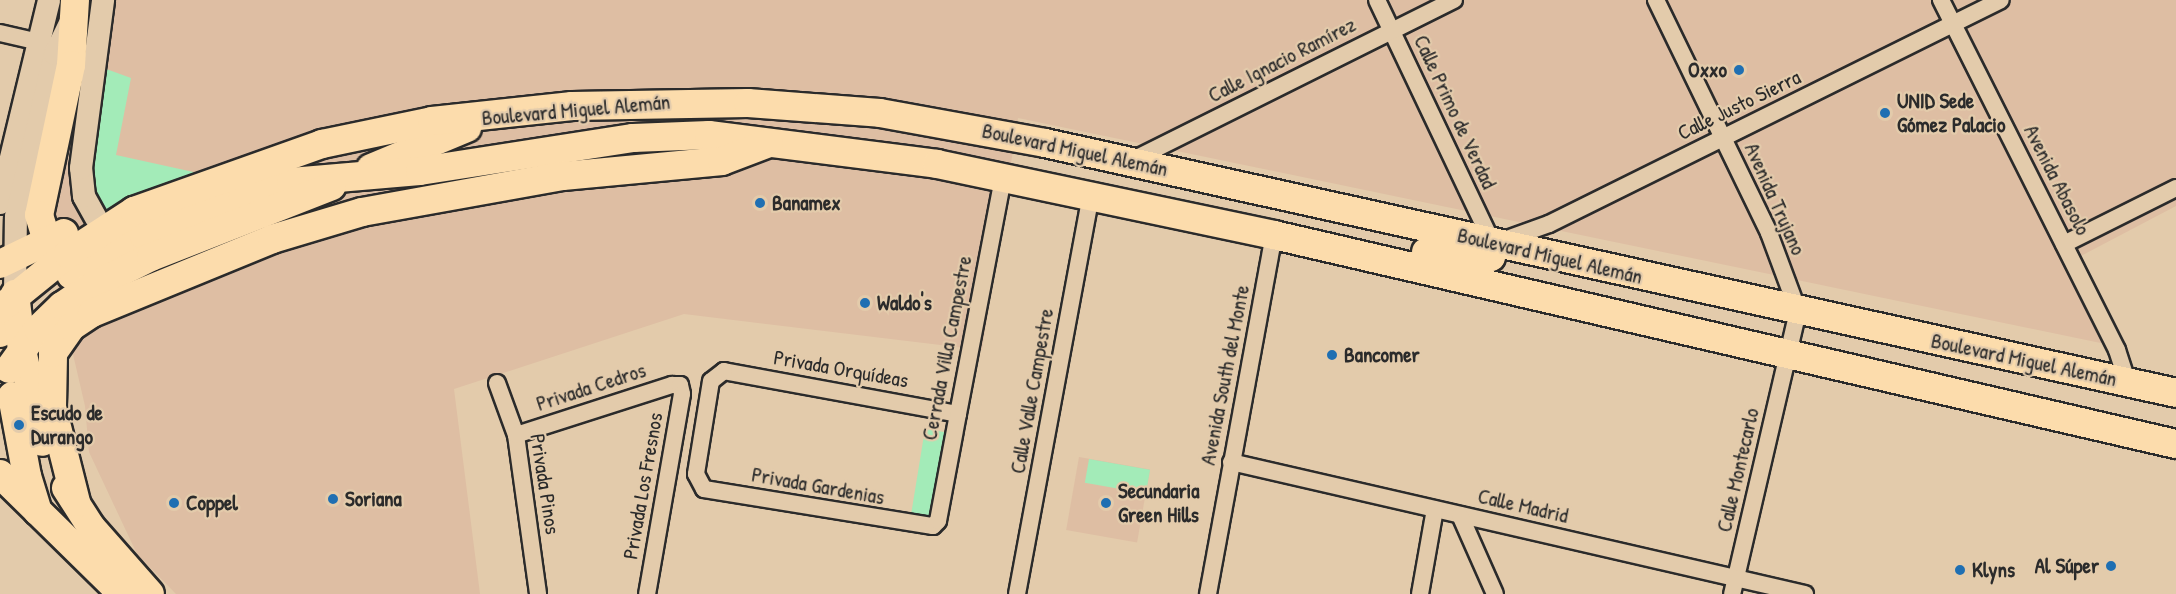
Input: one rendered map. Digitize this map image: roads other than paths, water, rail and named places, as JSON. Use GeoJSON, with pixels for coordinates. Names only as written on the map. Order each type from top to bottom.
{"type":"FeatureCollection","features":[{"type":"Feature","properties":{"kind":"highway"},"geometry":{"type":"LineString","coordinates":[[66,254],[39,214],[71,65],[76,5]]}},
{"type":"Feature","properties":{"kind":"highway","name":"Boulevard Miguel Alemán"},"geometry":{"type":"LineString","coordinates":[[8,326],[66,254],[134,211],[322,144],[390,127],[503,116],[572,106],[647,102],[816,107],[943,122],[1131,161],[1493,244],[2176,393]]}},
{"type":"Feature","properties":{"kind":"highway"},"geometry":{"type":"LineString","coordinates":[[8,326],[62,306],[87,289],[133,265],[278,210],[427,142],[503,116]]}},
{"type":"Feature","properties":{"kind":"highway","name":"Boulevard Miguel Alemán"},"geometry":{"type":"LineString","coordinates":[[66,254],[144,236],[266,188],[354,176],[420,171],[633,138],[709,135],[937,164],[1091,196],[1359,254],[1787,356],[2176,444]]}},
{"type":"Feature","properties":{"kind":"highway"},"geometry":{"type":"LineString","coordinates":[[76,502],[52,407],[53,352],[71,327],[92,313],[272,239],[362,212],[563,176],[722,161],[772,142]]}},
{"type":"Feature","properties":{"kind":"highway"},"geometry":{"type":"LineString","coordinates":[[1091,196],[1144,182],[1222,201],[1252,202],[1278,194]]}},
{"type":"Feature","properties":{"kind":"highway"},"geometry":{"type":"LineString","coordinates":[[13,475],[8,326],[96,218],[134,211]]}},
{"type":"Feature","properties":{"kind":"highway"},"geometry":{"type":"LineString","coordinates":[[197,269],[195,251],[206,236]]}},
{"type":"Feature","properties":{"kind":"highway"},"geometry":{"type":"LineString","coordinates":[[1359,254],[1389,247],[1479,261],[1491,257],[1493,244]]}},
{"type":"Feature","properties":{"kind":"highway"},"geometry":{"type":"LineString","coordinates":[[8,326],[53,352]]}},
{"type":"Feature","properties":{"kind":"highway"},"geometry":{"type":"LineString","coordinates":[[8,326],[39,434],[51,465],[91,527],[150,594]]}},
{"type":"Feature","properties":{"kind":"highway"},"geometry":{"type":"LineString","coordinates":[[0,444],[13,475],[39,511],[122,594]]}},
{"type":"Feature","properties":{"kind":"highway"},"geometry":{"type":"LineString","coordinates":[[13,475],[91,527]]}},
{"type":"Feature","properties":{"kind":"main road"},"geometry":{"type":"LineString","coordinates":[[0,203],[49,0]]}},
{"type":"Feature","properties":{"kind":"main road"},"geometry":{"type":"LineString","coordinates":[[96,218],[84,196],[81,168],[103,0]]}},
{"type":"Feature","properties":{"kind":"main road"},"geometry":{"type":"LineString","coordinates":[[8,326],[16,217],[51,72],[76,5]]}},
{"type":"Feature","properties":{"kind":"street","name":"Calle Primo de Verdad"},"geometry":{"type":"LineString","coordinates":[[1377,0],[1493,244]]}},
{"type":"Feature","properties":{"kind":"street","name":"Calle Ignacio Ramírez"},"geometry":{"type":"LineString","coordinates":[[1131,161],[1454,0]]}},
{"type":"Feature","properties":{"kind":"street","name":"Avenida Trujano"},"geometry":{"type":"LineString","coordinates":[[1656,0],[1769,233],[1798,311]]}},
{"type":"Feature","properties":{"kind":"street","name":"Avenida Abasolo"},"geometry":{"type":"LineString","coordinates":[[1941,0],[2117,350],[2128,383]]}},
{"type":"Feature","properties":{"kind":"street","name":"Calle Justo Sierra"},"geometry":{"type":"LineString","coordinates":[[1493,244],[1550,224],[2001,0]]}},
{"type":"Feature","properties":{"kind":"street"},"geometry":{"type":"LineString","coordinates":[[0,33],[38,42]]}},
{"type":"Feature","properties":{"kind":"street","name":"Cerrada Villa Campestre"},"geometry":{"type":"LineString","coordinates":[[933,526],[938,521],[1003,178]]}},
{"type":"Feature","properties":{"kind":"street"},"geometry":{"type":"LineString","coordinates":[[2064,244],[2176,188]]}},
{"type":"Feature","properties":{"kind":"street","name":"Calle Valle Campestre"},"geometry":{"type":"LineString","coordinates":[[1017,594],[1091,196]]}},
{"type":"Feature","properties":{"kind":"street","name":"Avenida South del Monte"},"geometry":{"type":"LineString","coordinates":[[1208,594],[1274,235]]}},
{"type":"Feature","properties":{"kind":"street"},"geometry":{"type":"LineString","coordinates":[[1787,356],[1798,311]]}},
{"type":"Feature","properties":{"kind":"street","name":"Calle Montecarlo"},"geometry":{"type":"LineString","coordinates":[[1734,586],[1787,356]]}},
{"type":"Feature","properties":{"kind":"street","name":"Privada Orquídeas"},"geometry":{"type":"LineString","coordinates":[[699,482],[704,427],[716,374],[724,371],[958,414]]}},
{"type":"Feature","properties":{"kind":"street","name":"Privada Pinos"},"geometry":{"type":"LineString","coordinates":[[497,383],[516,435],[538,594]]}},
{"type":"Feature","properties":{"kind":"street","name":"Privada Cedros"},"geometry":{"type":"LineString","coordinates":[[516,435],[672,385],[680,385]]}},
{"type":"Feature","properties":{"kind":"street","name":"Privada Los Fresnos"},"geometry":{"type":"LineString","coordinates":[[649,594],[682,394],[680,385]]}},
{"type":"Feature","properties":{"kind":"street","name":"Calle Madrid"},"geometry":{"type":"LineString","coordinates":[[1231,462],[1460,515],[1734,586],[1805,594]]}},
{"type":"Feature","properties":{"kind":"street","name":"Privada Gardenias"},"geometry":{"type":"LineString","coordinates":[[699,482],[704,489],[933,526]]}},
{"type":"Feature","properties":{"kind":"street"},"geometry":{"type":"LineString","coordinates":[[1419,594],[1435,509]]}},
{"type":"Feature","properties":{"kind":"street"},"geometry":{"type":"LineString","coordinates":[[1460,515],[1495,594]]}},
{"type":"Feature","properties":{"kind":"place","name":"Oxxo"},"geometry":{"type":"Point","coordinates":[1739,70]}},
{"type":"Feature","properties":{"kind":"place","name":"UNID Sede Gómez Palacio"},"geometry":{"type":"Point","coordinates":[1885,113]}},
{"type":"Feature","properties":{"kind":"place","name":"Banamex"},"geometry":{"type":"Point","coordinates":[760,203]}},
{"type":"Feature","properties":{"kind":"place","name":"Waldo's"},"geometry":{"type":"Point","coordinates":[865,303]}},
{"type":"Feature","properties":{"kind":"place","name":"Bancomer"},"geometry":{"type":"Point","coordinates":[1332,355]}},
{"type":"Feature","properties":{"kind":"place","name":"Escudo de Durango"},"geometry":{"type":"Point","coordinates":[19,425]}},
{"type":"Feature","properties":{"kind":"place","name":"Soriana"},"geometry":{"type":"Point","coordinates":[333,499]}},
{"type":"Feature","properties":{"kind":"place","name":"Coppel"},"geometry":{"type":"Point","coordinates":[174,503]}},
{"type":"Feature","properties":{"kind":"place","name":"Secundaria Green Hills"},"geometry":{"type":"Point","coordinates":[1106,503]}},
{"type":"Feature","properties":{"kind":"place","name":"Al Súper"},"geometry":{"type":"Point","coordinates":[2111,566]}},
{"type":"Feature","properties":{"kind":"place","name":"Klyns"},"geometry":{"type":"Point","coordinates":[1960,570]}}]}
